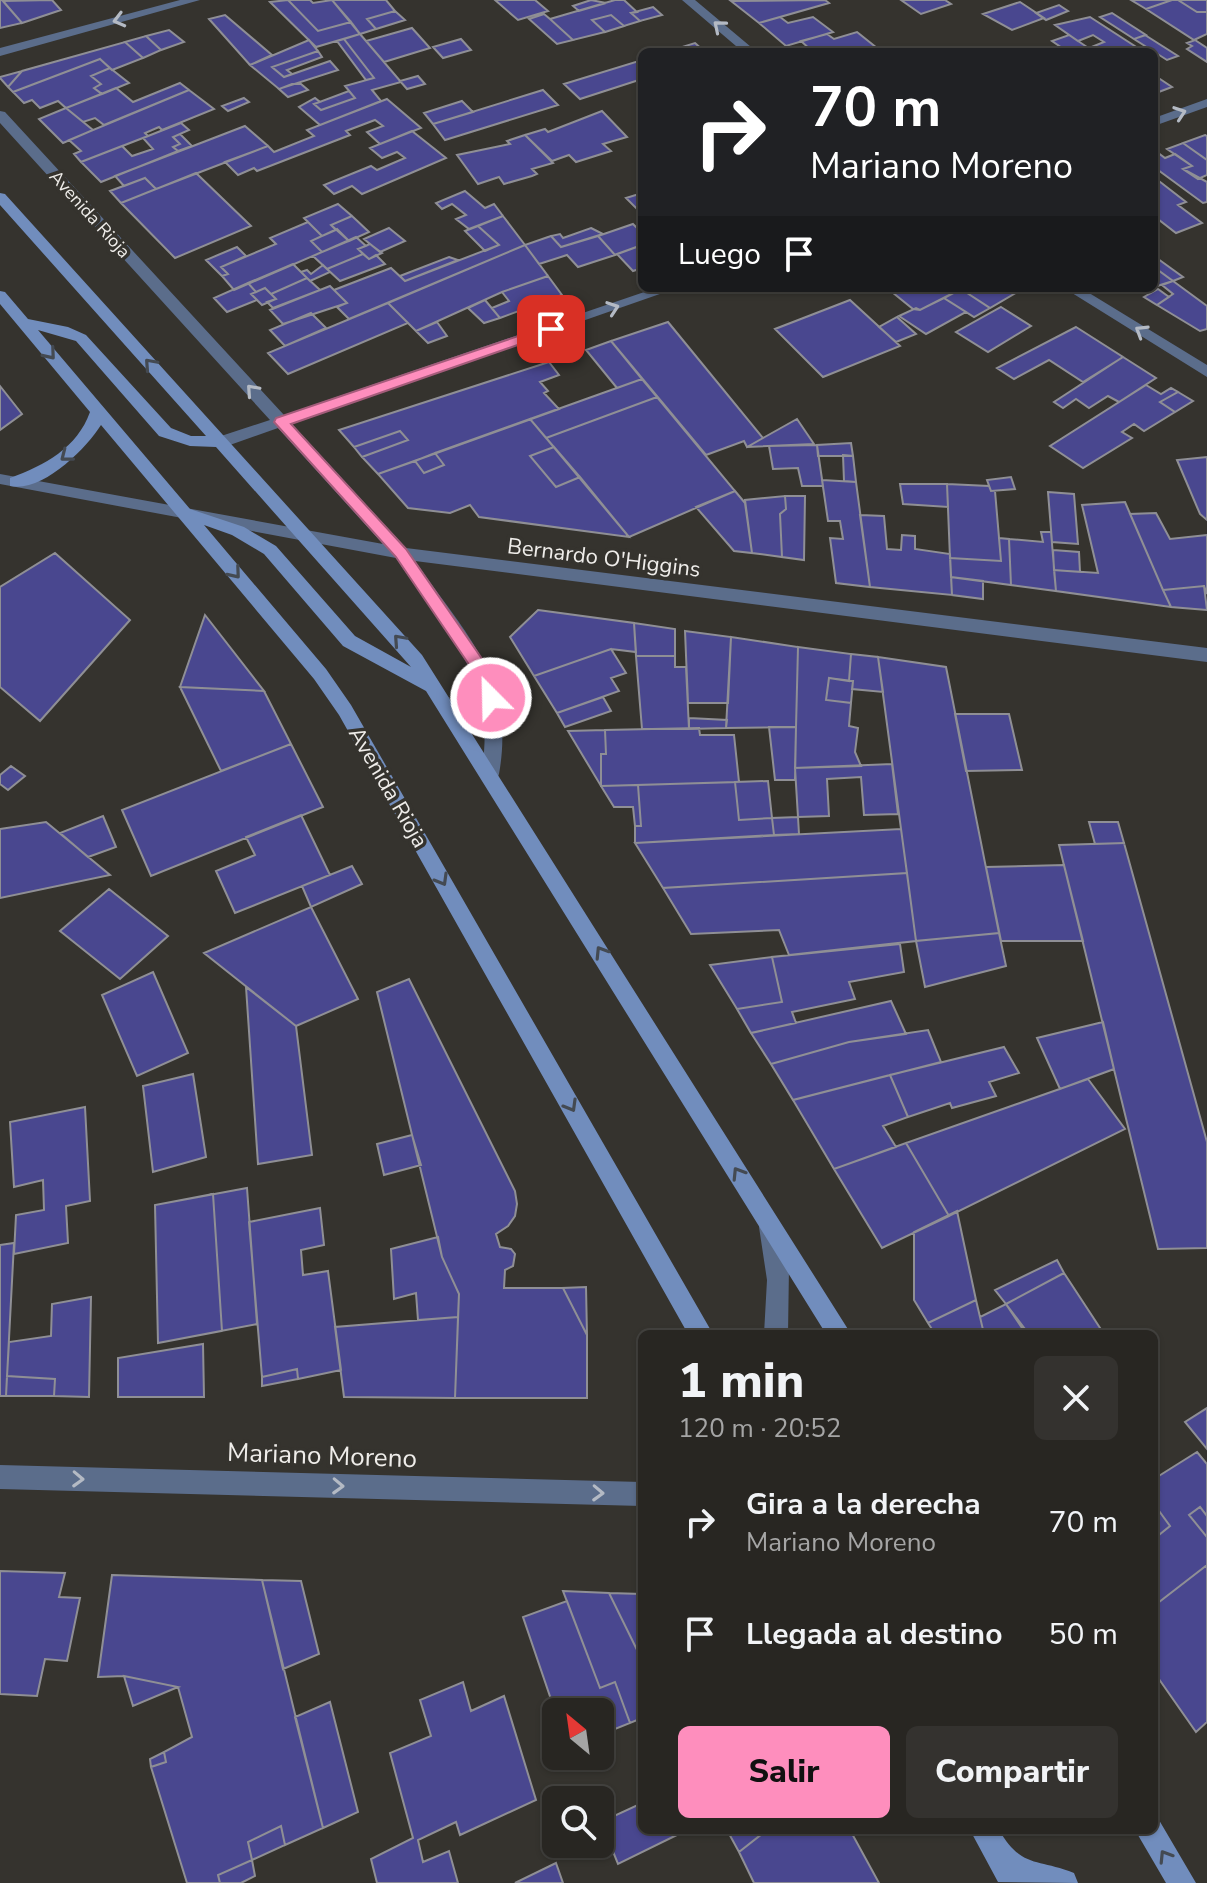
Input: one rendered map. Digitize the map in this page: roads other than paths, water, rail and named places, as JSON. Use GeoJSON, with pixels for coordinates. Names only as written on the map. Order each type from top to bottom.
{"type":"FeatureCollection","features":[{"type":"Feature","properties":{"kind":"main road"},"geometry":{"type":"LineString","coordinates":[[2,201],[416,660],[439,692],[837,1330]]}},
{"type":"Feature","properties":{"kind":"main road","name":"Avenida Rioja"},"geometry":{"type":"LineString","coordinates":[[0,295],[320,674],[345,710],[699,1330]]}},
{"type":"Feature","properties":{"kind":"main road"},"geometry":{"type":"LineString","coordinates":[[24,323],[63,330],[81,338],[165,432],[190,441],[221,442]]}},
{"type":"Feature","properties":{"kind":"main road"},"geometry":{"type":"LineString","coordinates":[[8,480],[42,471],[72,452],[91,429],[98,411]]}},
{"type":"Feature","properties":{"kind":"main road"},"geometry":{"type":"LineString","coordinates":[[185,513],[238,531],[270,550],[349,641],[402,668],[439,692]]}},
{"type":"Feature","properties":{"kind":"main road"},"geometry":{"type":"LineString","coordinates":[[986,1834],[1008,1872],[1064,1883]]}},
{"type":"Feature","properties":{"kind":"main road"},"geometry":{"type":"LineString","coordinates":[[1151,1834],[1182,1883]]}},
{"type":"Feature","properties":{"kind":"street"},"geometry":{"type":"LineString","coordinates":[[0,52],[194,0]]}},
{"type":"Feature","properties":{"kind":"street"},"geometry":{"type":"LineString","coordinates":[[688,0],[746,48]]}},
{"type":"Feature","properties":{"kind":"street"},"geometry":{"type":"LineString","coordinates":[[1158,121],[1207,103]]}},
{"type":"Feature","properties":{"kind":"street","name":"Avenida Rioja"},"geometry":{"type":"LineString","coordinates":[[0,115],[401,553],[487,683],[497,731],[490,774]]}},
{"type":"Feature","properties":{"kind":"street"},"geometry":{"type":"LineString","coordinates":[[221,442],[658,292]]}},
{"type":"Feature","properties":{"kind":"street"},"geometry":{"type":"LineString","coordinates":[[1077,292],[1207,372]]}},
{"type":"Feature","properties":{"kind":"street","name":"Bernardo O'Higgins"},"geometry":{"type":"LineString","coordinates":[[8,480],[401,553],[1207,655]]}},
{"type":"Feature","properties":{"kind":"street"},"geometry":{"type":"LineString","coordinates":[[768,1220],[775,1244],[780,1292],[776,1330]]}},
{"type":"Feature","properties":{"kind":"street","name":"Mariano Moreno"},"geometry":{"type":"LineString","coordinates":[[0,1477],[638,1494]]}}]}
